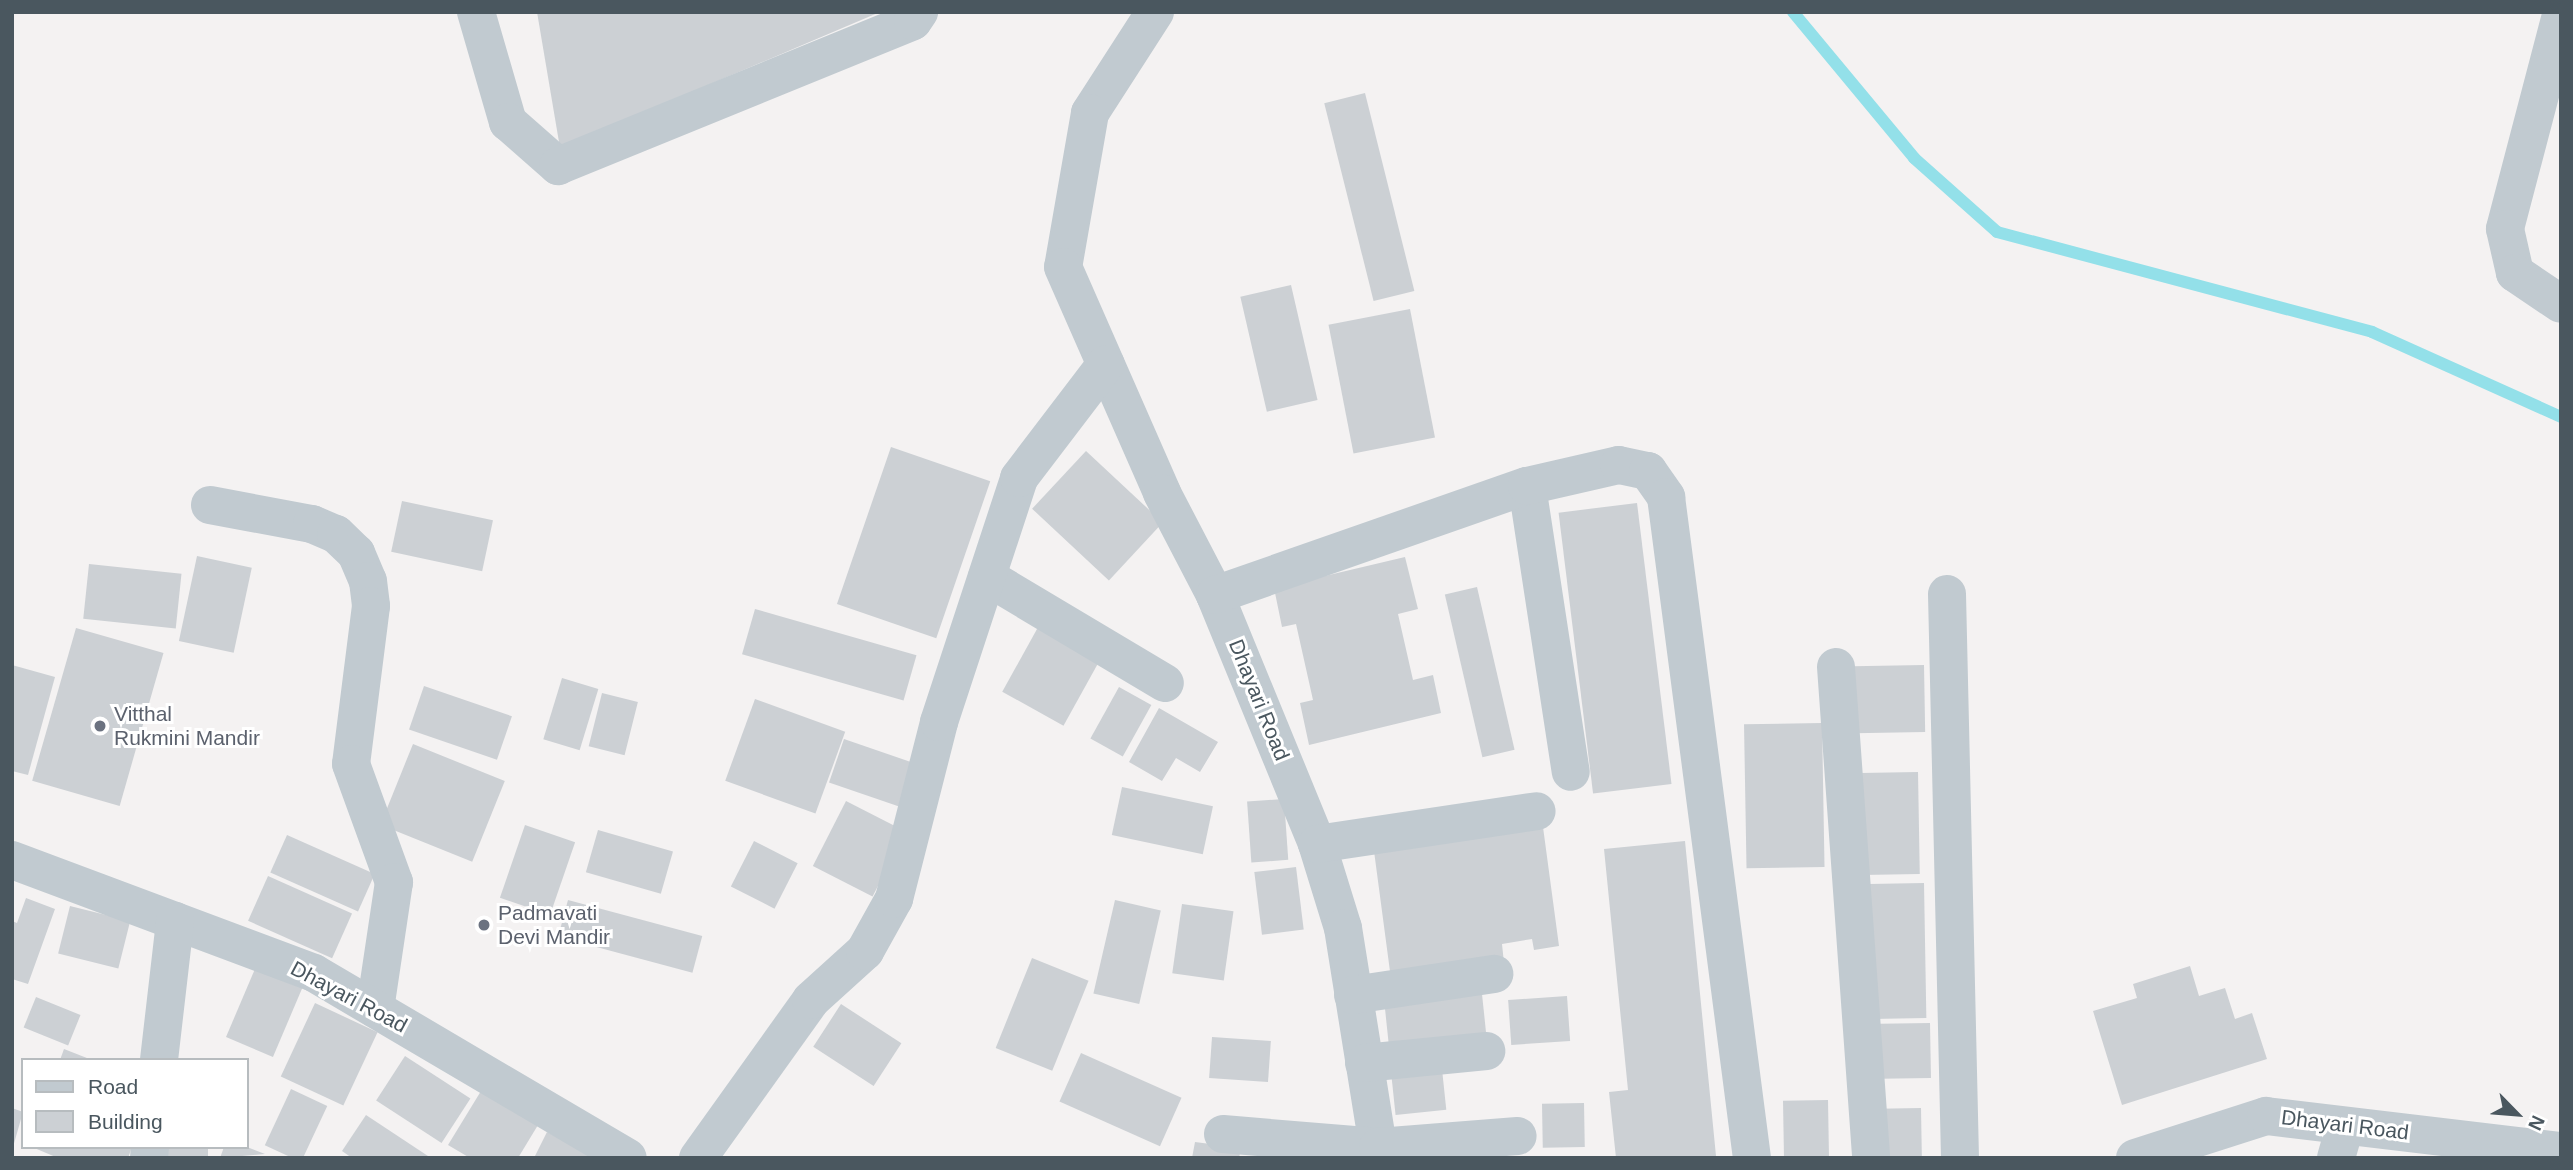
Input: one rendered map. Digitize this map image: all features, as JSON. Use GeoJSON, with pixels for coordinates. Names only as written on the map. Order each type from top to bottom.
{"type":"FeatureCollection","features":[{"type":"Feature","properties":{"kind":"street"},"geometry":{"type":"LineString","coordinates":[[476,12],[508,122],[558,166],[901,26],[919,12]]}},
{"type":"Feature","properties":{"kind":"street","name":"Dhayari Road"},"geometry":{"type":"LineString","coordinates":[[1155,12],[1090,113],[1063,267],[1215,595],[1317,844],[1343,928],[1379,1152]]}},
{"type":"Feature","properties":{"kind":"street"},"geometry":{"type":"LineString","coordinates":[[2561,15],[2505,229],[2515,274],[2561,304]]}},
{"type":"Feature","properties":{"kind":"street"},"geometry":{"type":"LineString","coordinates":[[698,1158],[811,1000],[865,951],[894,899],[939,722],[1019,478],[1106,364]]}},
{"type":"Feature","properties":{"kind":"street"},"geometry":{"type":"LineString","coordinates":[[1215,595],[1527,486],[1619,466],[1648,471],[1666,498],[1752,1158]]}},
{"type":"Feature","properties":{"kind":"street"},"geometry":{"type":"LineString","coordinates":[[1527,486],[1571,772]]}},
{"type":"Feature","properties":{"kind":"street"},"geometry":{"type":"LineString","coordinates":[[210,505],[312,524],[336,534],[356,553],[368,581],[371,606],[351,764],[394,883],[375,1009]]}},
{"type":"Feature","properties":{"kind":"street"},"geometry":{"type":"LineString","coordinates":[[987,577],[1165,682]]}},
{"type":"Feature","properties":{"kind":"street"},"geometry":{"type":"LineString","coordinates":[[1947,594],[1960,1158]]}},
{"type":"Feature","properties":{"kind":"street"},"geometry":{"type":"LineString","coordinates":[[1836,667],[1871,1158]]}},
{"type":"Feature","properties":{"kind":"street"},"geometry":{"type":"LineString","coordinates":[[1317,844],[1537,811]]}},
{"type":"Feature","properties":{"kind":"street","name":"Dhayari Road"},"geometry":{"type":"LineString","coordinates":[[12,860],[314,973],[628,1158]]}},
{"type":"Feature","properties":{"kind":"street"},"geometry":{"type":"LineString","coordinates":[[159,1058],[174,921]]}},
{"type":"Feature","properties":{"kind":"street"},"geometry":{"type":"LineString","coordinates":[[1353,995],[1494,974]]}},
{"type":"Feature","properties":{"kind":"street"},"geometry":{"type":"LineString","coordinates":[[1364,1063],[1486,1051]]}},
{"type":"Feature","properties":{"kind":"street","name":"Dhayari Road"},"geometry":{"type":"LineString","coordinates":[[2135,1158],[2266,1116],[2340,1142],[2561,1151]]}},
{"type":"Feature","properties":{"kind":"street"},"geometry":{"type":"LineString","coordinates":[[1223,1134],[1379,1152],[1518,1136]]}},
{"type":"Feature","properties":{"kind":"building"},"geometry":{"type":"Polygon","coordinates":[[[537,12],[880,12],[560,148],[537,12]]]}},
{"type":"Feature","properties":{"kind":"building"},"geometry":{"type":"Polygon","coordinates":[[[1365,93],[1414,291],[1374,301],[1324,103],[1365,93]]]}},
{"type":"Feature","properties":{"kind":"building"},"geometry":{"type":"Polygon","coordinates":[[[1291,285],[1318,400],[1267,412],[1240,297],[1291,285]]]}},
{"type":"Feature","properties":{"kind":"building"},"geometry":{"type":"Polygon","coordinates":[[[1410,309],[1435,438],[1354,453],[1329,325],[1410,309]]]}},
{"type":"Feature","properties":{"kind":"building"},"geometry":{"type":"Polygon","coordinates":[[[891,447],[990,481],[936,638],[837,604],[891,447]]]}},
{"type":"Feature","properties":{"kind":"building"},"geometry":{"type":"Polygon","coordinates":[[[1086,451],[1163,523],[1109,580],[1032,509],[1086,451]]]}},
{"type":"Feature","properties":{"kind":"building"},"geometry":{"type":"Polygon","coordinates":[[[402,501],[493,520],[482,571],[391,552],[402,501]]]}},
{"type":"Feature","properties":{"kind":"building"},"geometry":{"type":"Polygon","coordinates":[[[1637,503],[1671,784],[1593,794],[1559,513],[1637,503]]]}},
{"type":"Feature","properties":{"kind":"building"},"geometry":{"type":"Polygon","coordinates":[[[197,556],[252,568],[234,653],[179,641],[197,556]]]}},
{"type":"Feature","properties":{"kind":"building"},"geometry":{"type":"Polygon","coordinates":[[[1405,557],[1418,609],[1398,614],[1413,680],[1433,675],[1441,713],[1309,745],[1300,703],[1313,700],[1296,624],[1282,627],[1274,588],[1405,557]]]}},
{"type":"Feature","properties":{"kind":"building"},"geometry":{"type":"Polygon","coordinates":[[[89,564],[181,574],[176,628],[83,619],[89,564]]]}},
{"type":"Feature","properties":{"kind":"building"},"geometry":{"type":"Polygon","coordinates":[[[1477,587],[1515,750],[1482,757],[1445,594],[1477,587]]]}},
{"type":"Feature","properties":{"kind":"building"},"geometry":{"type":"Polygon","coordinates":[[[755,609],[916,655],[904,700],[742,654],[755,609]]]}},
{"type":"Feature","properties":{"kind":"building"},"geometry":{"type":"Polygon","coordinates":[[[1042,620],[1103,654],[1063,726],[1002,692],[1042,620]]]}},
{"type":"Feature","properties":{"kind":"building"},"geometry":{"type":"Polygon","coordinates":[[[76,628],[163,653],[120,806],[32,781],[76,628]]]}},
{"type":"Feature","properties":{"kind":"building"},"geometry":{"type":"Polygon","coordinates":[[[12,665],[55,677],[28,775],[12,771],[12,665]]]}},
{"type":"Feature","properties":{"kind":"building"},"geometry":{"type":"Polygon","coordinates":[[[1924,665],[1925,732],[1854,733],[1853,666],[1924,665]]]}},
{"type":"Feature","properties":{"kind":"building"},"geometry":{"type":"Polygon","coordinates":[[[562,678],[598,689],[580,750],[543,739],[562,678]]]}},
{"type":"Feature","properties":{"kind":"building"},"geometry":{"type":"Polygon","coordinates":[[[424,686],[512,716],[497,760],[409,729],[424,686]]]}},
{"type":"Feature","properties":{"kind":"building"},"geometry":{"type":"Polygon","coordinates":[[[1119,687],[1151,705],[1123,757],[1090,739],[1119,687]]]}},
{"type":"Feature","properties":{"kind":"building"},"geometry":{"type":"Polygon","coordinates":[[[602,693],[638,702],[625,755],[589,746],[602,693]]]}},
{"type":"Feature","properties":{"kind":"building"},"geometry":{"type":"Polygon","coordinates":[[[755,699],[845,732],[815,814],[725,781],[755,699]]]}},
{"type":"Feature","properties":{"kind":"building"},"geometry":{"type":"Polygon","coordinates":[[[1159,708],[1218,742],[1200,772],[1176,758],[1162,781],[1129,762],[1159,708]]]}},
{"type":"Feature","properties":{"kind":"building"},"geometry":{"type":"Polygon","coordinates":[[[1822,723],[1825,867],[1747,868],[1744,724],[1822,723]]]}},
{"type":"Feature","properties":{"kind":"building"},"geometry":{"type":"Polygon","coordinates":[[[844,739],[921,765],[906,809],[829,782],[844,739]]]}},
{"type":"Feature","properties":{"kind":"building"},"geometry":{"type":"Polygon","coordinates":[[[413,744],[505,781],[472,862],[380,825],[413,744]]]}},
{"type":"Feature","properties":{"kind":"building"},"geometry":{"type":"Polygon","coordinates":[[[1918,772],[1920,874],[1862,875],[1860,773],[1918,772]]]}},
{"type":"Feature","properties":{"kind":"building"},"geometry":{"type":"Polygon","coordinates":[[[1122,787],[1213,806],[1203,854],[1112,835],[1122,787]]]}},
{"type":"Feature","properties":{"kind":"building"},"geometry":{"type":"Polygon","coordinates":[[[1284,799],[1288,860],[1251,862],[1247,802],[1284,799]]]}},
{"type":"Feature","properties":{"kind":"building"},"geometry":{"type":"Polygon","coordinates":[[[846,801],[906,831],[873,896],[813,866],[846,801]]]}},
{"type":"Feature","properties":{"kind":"building"},"geometry":{"type":"Polygon","coordinates":[[[525,825],[575,842],[550,915],[500,898],[525,825]]]}},
{"type":"Feature","properties":{"kind":"building"},"geometry":{"type":"Polygon","coordinates":[[[1543,827],[1559,946],[1534,950],[1532,939],[1502,944],[1504,963],[1391,979],[1374,851],[1543,827]]]}},
{"type":"Feature","properties":{"kind":"building"},"geometry":{"type":"Polygon","coordinates":[[[598,830],[673,851],[661,894],[586,872],[598,830]]]}},
{"type":"Feature","properties":{"kind":"building"},"geometry":{"type":"Polygon","coordinates":[[[287,835],[375,874],[358,912],[270,872],[287,835]]]}},
{"type":"Feature","properties":{"kind":"building"},"geometry":{"type":"Polygon","coordinates":[[[754,841],[798,863],[775,909],[731,886],[754,841]]]}},
{"type":"Feature","properties":{"kind":"building"},"geometry":{"type":"Polygon","coordinates":[[[1685,841],[1716,1156],[1616,1158],[1609,1092],[1628,1090],[1604,849],[1685,841]]]}},
{"type":"Feature","properties":{"kind":"building"},"geometry":{"type":"Polygon","coordinates":[[[1296,867],[1304,930],[1262,935],[1254,872],[1296,867]]]}},
{"type":"Feature","properties":{"kind":"building"},"geometry":{"type":"Polygon","coordinates":[[[268,876],[352,913],[332,958],[248,921],[268,876]]]}},
{"type":"Feature","properties":{"kind":"building"},"geometry":{"type":"Polygon","coordinates":[[[1924,883],[1926,1018],[1871,1019],[1869,884],[1924,883]]]}},
{"type":"Feature","properties":{"kind":"building"},"geometry":{"type":"Polygon","coordinates":[[[26,898],[55,909],[28,984],[12,979],[12,921],[17,923],[26,898]]]}},
{"type":"Feature","properties":{"kind":"building"},"geometry":{"type":"Polygon","coordinates":[[[568,900],[702,936],[692,973],[558,937],[568,900]]]}},
{"type":"Feature","properties":{"kind":"building"},"geometry":{"type":"Polygon","coordinates":[[[1115,900],[1161,911],[1139,1004],[1093,994],[1115,900]]]}},
{"type":"Feature","properties":{"kind":"building"},"geometry":{"type":"Polygon","coordinates":[[[1182,904],[1233,911],[1224,981],[1172,973],[1182,904]]]}},
{"type":"Feature","properties":{"kind":"building"},"geometry":{"type":"Polygon","coordinates":[[[70,906],[130,921],[118,969],[58,954],[70,906]]]}},
{"type":"Feature","properties":{"kind":"building"},"geometry":{"type":"Polygon","coordinates":[[[260,957],[307,977],[273,1057],[226,1037],[260,957]]]}},
{"type":"Feature","properties":{"kind":"building"},"geometry":{"type":"Polygon","coordinates":[[[1032,958],[1089,981],[1052,1071],[996,1048],[1032,958]]]}},
{"type":"Feature","properties":{"kind":"building"},"geometry":{"type":"Polygon","coordinates":[[[2190,966],[2199,996],[2225,988],[2235,1019],[2252,1013],[2267,1059],[2122,1105],[2093,1011],[2137,998],[2133,984],[2190,966]]]}},
{"type":"Feature","properties":{"kind":"building"},"geometry":{"type":"Polygon","coordinates":[[[1482,994],[1487,1038],[1389,1048],[1385,1004],[1482,994]]]}},
{"type":"Feature","properties":{"kind":"building"},"geometry":{"type":"Polygon","coordinates":[[[1567,996],[1570,1041],[1511,1045],[1508,1000],[1567,996]]]}},
{"type":"Feature","properties":{"kind":"building"},"geometry":{"type":"Polygon","coordinates":[[[36,997],[81,1015],[68,1046],[24,1028],[36,997]]]}},
{"type":"Feature","properties":{"kind":"building"},"geometry":{"type":"Polygon","coordinates":[[[315,1003],[378,1032],[343,1106],[281,1076],[315,1003]]]}},
{"type":"Feature","properties":{"kind":"building"},"geometry":{"type":"Polygon","coordinates":[[[841,1004],[901,1043],[874,1086],[813,1047],[841,1004]]]}},
{"type":"Feature","properties":{"kind":"building"},"geometry":{"type":"Polygon","coordinates":[[[1930,1023],[1931,1078],[1881,1079],[1880,1024],[1930,1023]]]}},
{"type":"Feature","properties":{"kind":"building"},"geometry":{"type":"Polygon","coordinates":[[[1212,1037],[1271,1041],[1268,1082],[1209,1078],[1212,1037]]]}},
{"type":"Feature","properties":{"kind":"building"},"geometry":{"type":"Polygon","coordinates":[[[64,1049],[87,1058],[61,1058],[64,1049]]]}},
{"type":"Feature","properties":{"kind":"building"},"geometry":{"type":"Polygon","coordinates":[[[1081,1053],[1181,1098],[1160,1146],[1059,1101],[1081,1053]]]}},
{"type":"Feature","properties":{"kind":"building"},"geometry":{"type":"Polygon","coordinates":[[[405,1056],[470,1098],[442,1143],[376,1100],[405,1056]]]}},
{"type":"Feature","properties":{"kind":"building"},"geometry":{"type":"Polygon","coordinates":[[[1442,1069],[1446,1110],[1396,1115],[1391,1074],[1442,1069]]]}},
{"type":"Feature","properties":{"kind":"building"},"geometry":{"type":"Polygon","coordinates":[[[291,1089],[327,1106],[303,1158],[292,1158],[265,1145],[291,1089]]]}},
{"type":"Feature","properties":{"kind":"building"},"geometry":{"type":"Polygon","coordinates":[[[481,1091],[538,1125],[518,1158],[470,1158],[448,1145],[481,1091]]]}},
{"type":"Feature","properties":{"kind":"building"},"geometry":{"type":"Polygon","coordinates":[[[1828,1100],[1829,1158],[1784,1158],[1783,1101],[1828,1100]]]}},
{"type":"Feature","properties":{"kind":"building"},"geometry":{"type":"Polygon","coordinates":[[[1584,1103],[1585,1147],[1543,1148],[1542,1104],[1584,1103]]]}},
{"type":"Feature","properties":{"kind":"building"},"geometry":{"type":"Polygon","coordinates":[[[12,1108],[21,1111],[21,1119],[12,1147],[12,1108]]]}},
{"type":"Feature","properties":{"kind":"building"},"geometry":{"type":"Polygon","coordinates":[[[1921,1108],[1922,1158],[1879,1158],[1878,1109],[1921,1108]]]}},
{"type":"Feature","properties":{"kind":"building"},"geometry":{"type":"Polygon","coordinates":[[[366,1115],[431,1158],[352,1158],[342,1151],[366,1115]]]}},
{"type":"Feature","properties":{"kind":"building"},"geometry":{"type":"Polygon","coordinates":[[[547,1132],[598,1158],[534,1158],[547,1132]]]}},
{"type":"Feature","properties":{"kind":"building"},"geometry":{"type":"Polygon","coordinates":[[[1195,1142],[1241,1148],[1239,1158],[1192,1158],[1195,1142]]]}},
{"type":"Feature","properties":{"kind":"building"},"geometry":{"type":"Polygon","coordinates":[[[248,1147],[265,1154],[220,1158],[223,1149],[248,1147]]]}},
{"type":"Feature","properties":{"kind":"building"},"geometry":{"type":"Polygon","coordinates":[[[37,1149],[131,1149],[128,1158],[58,1158],[37,1149]]]}},
{"type":"Feature","properties":{"kind":"building"},"geometry":{"type":"Polygon","coordinates":[[[161,1149],[208,1149],[208,1158],[161,1158],[161,1149]]]}},
{"type":"Feature","properties":{"kind":"waterway"},"geometry":{"type":"LineString","coordinates":[[1793,12],[1914,158],[1997,232],[2372,332],[2561,417]]}},
{"type":"Feature","properties":{"kind":"place","name":"Vitthal Rukmini Mandir"},"geometry":{"type":"Point","coordinates":[100,726]}},
{"type":"Feature","properties":{"kind":"place","name":"Padmavati Devi Mandir"},"geometry":{"type":"Point","coordinates":[484,925]}}]}
